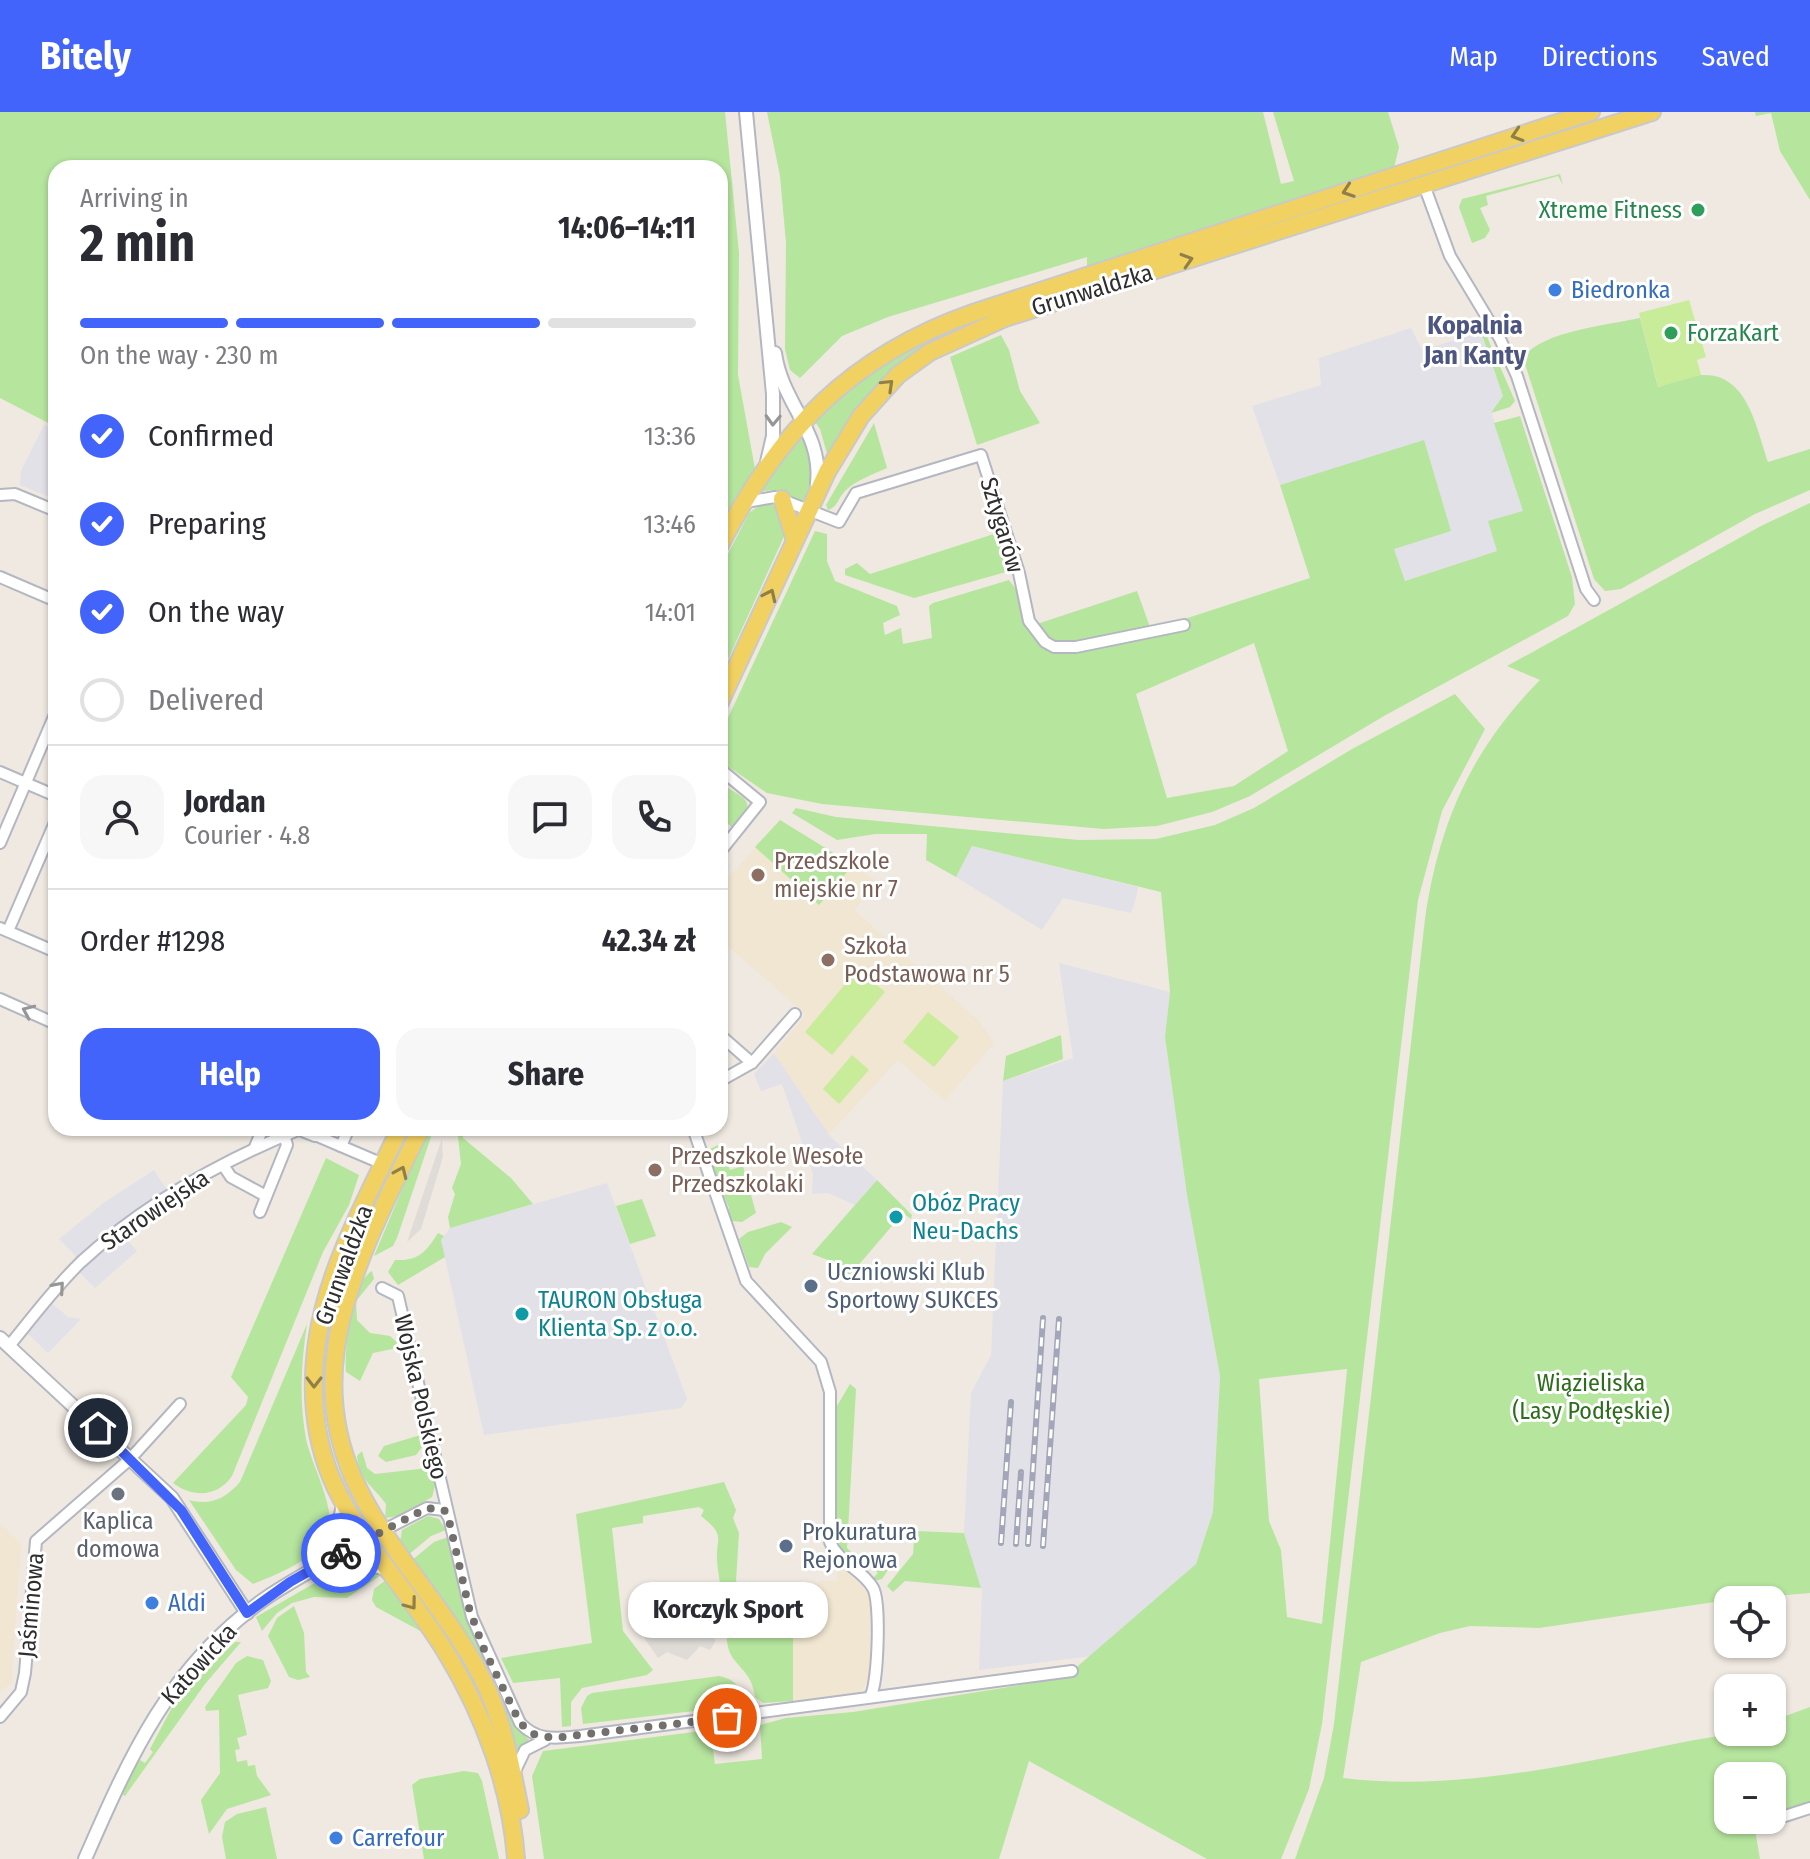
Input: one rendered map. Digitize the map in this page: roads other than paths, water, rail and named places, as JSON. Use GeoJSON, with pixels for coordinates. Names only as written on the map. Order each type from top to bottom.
{"type":"FeatureCollection","features":[{"type":"Feature","properties":{"kind":"main road","name":"Grunwaldzka"},"geometry":{"type":"LineString","coordinates":[[728,529],[766,465],[802,421],[865,366],[914,337],[959,317],[1591,112]]}},
{"type":"Feature","properties":{"kind":"main road","name":"Grunwaldzka"},"geometry":{"type":"LineString","coordinates":[[728,685],[840,447],[872,401],[915,362],[947,342],[1014,315],[1652,112]]}},
{"type":"Feature","properties":{"kind":"main road"},"geometry":{"type":"LineString","coordinates":[[782,499],[795,540]]}},
{"type":"Feature","properties":{"kind":"main road","name":"Grunwaldzka"},"geometry":{"type":"LineString","coordinates":[[364,1541],[343,1505],[327,1467],[317,1426],[314,1380],[317,1343],[330,1288],[396,1136]]}},
{"type":"Feature","properties":{"kind":"main road","name":"Grunwaldzka"},"geometry":{"type":"LineString","coordinates":[[382,1531],[359,1494],[341,1444],[334,1408],[334,1357],[348,1296],[418,1136]]}},
{"type":"Feature","properties":{"kind":"main road"},"geometry":{"type":"LineString","coordinates":[[382,1531],[442,1612],[481,1676],[502,1726],[527,1859]]}},
{"type":"Feature","properties":{"kind":"main road"},"geometry":{"type":"LineString","coordinates":[[364,1541],[443,1647],[479,1715],[506,1794],[516,1859]]}},
{"type":"Feature","properties":{"kind":"street"},"geometry":{"type":"LineString","coordinates":[[741,504],[763,496],[782,499],[809,510],[819,463],[816,446],[787,397],[776,358],[746,112]]}},
{"type":"Feature","properties":{"kind":"street"},"geometry":{"type":"LineString","coordinates":[[1424,185],[1450,256],[1512,364],[1586,589],[1594,600]]}},
{"type":"Feature","properties":{"kind":"street"},"geometry":{"type":"LineString","coordinates":[[759,231],[759,273],[774,405],[773,436],[766,465]]}},
{"type":"Feature","properties":{"kind":"street","name":"Sztygarów"},"geometry":{"type":"LineString","coordinates":[[809,510],[839,522],[856,493],[981,455],[1019,573],[1029,621],[1045,642],[1054,647],[1076,647],[1184,625]]}},
{"type":"Feature","properties":{"kind":"street"},"geometry":{"type":"LineString","coordinates":[[0,495],[15,494],[48,508]]}},
{"type":"Feature","properties":{"kind":"street"},"geometry":{"type":"LineString","coordinates":[[0,577],[48,598]]}},
{"type":"Feature","properties":{"kind":"street"},"geometry":{"type":"LineString","coordinates":[[0,843],[48,731]]}},
{"type":"Feature","properties":{"kind":"street"},"geometry":{"type":"LineString","coordinates":[[0,772],[48,793]]}},
{"type":"Feature","properties":{"kind":"street"},"geometry":{"type":"LineString","coordinates":[[728,777],[757,796],[760,802],[728,842]]}},
{"type":"Feature","properties":{"kind":"street"},"geometry":{"type":"LineString","coordinates":[[48,837],[4,930],[48,949]]}},
{"type":"Feature","properties":{"kind":"street"},"geometry":{"type":"LineString","coordinates":[[0,999],[48,1020]]}},
{"type":"Feature","properties":{"kind":"street"},"geometry":{"type":"LineString","coordinates":[[728,1076],[752,1063],[795,1014]]}},
{"type":"Feature","properties":{"kind":"street"},"geometry":{"type":"LineString","coordinates":[[728,1042],[752,1063]]}},
{"type":"Feature","properties":{"kind":"street"},"geometry":{"type":"LineString","coordinates":[[255,1147],[260,1136]]}},
{"type":"Feature","properties":{"kind":"street","name":"Starowiejska"},"geometry":{"type":"LineString","coordinates":[[3,1347],[78,1265],[114,1233],[223,1165],[282,1136]]}},
{"type":"Feature","properties":{"kind":"street"},"geometry":{"type":"LineString","coordinates":[[260,1212],[287,1145],[284,1136]]}},
{"type":"Feature","properties":{"kind":"street"},"geometry":{"type":"LineString","coordinates":[[317,1136],[383,1164]]}},
{"type":"Feature","properties":{"kind":"street"},"geometry":{"type":"LineString","coordinates":[[341,1146],[345,1136]]}},
{"type":"Feature","properties":{"kind":"street"},"geometry":{"type":"LineString","coordinates":[[696,1136],[747,1282],[803,1339],[825,1371],[830,1392],[830,1542],[838,1554],[871,1584],[877,1599],[876,1679],[871,1695]]}},
{"type":"Feature","properties":{"kind":"street"},"geometry":{"type":"LineString","coordinates":[[223,1165],[229,1175],[266,1196]]}},
{"type":"Feature","properties":{"kind":"street","name":"Wojska Polskiego"},"geometry":{"type":"LineString","coordinates":[[382,1288],[398,1296],[448,1516]]}},
{"type":"Feature","properties":{"kind":"street"},"geometry":{"type":"LineString","coordinates":[[3,1347],[130,1459],[181,1510],[247,1613]]}},
{"type":"Feature","properties":{"kind":"street","name":"Jaśminowa"},"geometry":{"type":"LineString","coordinates":[[0,1717],[21,1692],[25,1673],[36,1541],[130,1459],[180,1404]]}},
{"type":"Feature","properties":{"kind":"street"},"geometry":{"type":"LineString","coordinates":[[343,1505],[332,1558],[384,1568]]}},
{"type":"Feature","properties":{"kind":"street"},"geometry":{"type":"LineString","coordinates":[[382,1531],[427,1508],[437,1507],[448,1516],[469,1608],[483,1647],[520,1723],[533,1734],[553,1738],[580,1736],[857,1701],[871,1695],[931,1691],[1072,1671]]}},
{"type":"Feature","properties":{"kind":"street","name":"Katowicka"},"geometry":{"type":"LineString","coordinates":[[85,1859],[125,1767],[154,1716],[201,1656],[247,1613],[332,1558],[382,1531]]}},
{"type":"Feature","properties":{"kind":"street"},"geometry":{"type":"LineString","coordinates":[[513,1774],[529,1747],[553,1738]]}},
{"type":"Feature","properties":{"kind":"street"},"geometry":{"type":"LineString","coordinates":[[1786,1816],[1810,1808]]}},
{"type":"Feature","properties":{"kind":"railway"},"geometry":{"type":"LineString","coordinates":[[1028,1544],[1043,1318]]}},
{"type":"Feature","properties":{"kind":"railway"},"geometry":{"type":"LineString","coordinates":[[1043,1546],[1059,1319]]}},
{"type":"Feature","properties":{"kind":"railway"},"geometry":{"type":"LineString","coordinates":[[1001,1543],[1011,1402]]}},
{"type":"Feature","properties":{"kind":"railway"},"geometry":{"type":"LineString","coordinates":[[1016,1544],[1021,1472]]}},
{"type":"Feature","properties":{"kind":"place","name":"Xtreme Fitness"},"geometry":{"type":"Point","coordinates":[1698,210]}},
{"type":"Feature","properties":{"kind":"place","name":"Biedronka"},"geometry":{"type":"Point","coordinates":[1555,290]}},
{"type":"Feature","properties":{"kind":"place","name":"ForzaKart"},"geometry":{"type":"Point","coordinates":[1671,333]}},
{"type":"Feature","properties":{"kind":"place","name":"Przedszkole miejskie nr 7"},"geometry":{"type":"Point","coordinates":[758,875]}},
{"type":"Feature","properties":{"kind":"place","name":"Szkoła Podstawowa nr 5"},"geometry":{"type":"Point","coordinates":[828,960]}},
{"type":"Feature","properties":{"kind":"place","name":"Przedszkole Wesołe Przedszkolaki"},"geometry":{"type":"Point","coordinates":[655,1170]}},
{"type":"Feature","properties":{"kind":"place","name":"Obóz Pracy Neu-Dachs"},"geometry":{"type":"Point","coordinates":[896,1217]}},
{"type":"Feature","properties":{"kind":"place","name":"Uczniowski Klub Sportowy SUKCES"},"geometry":{"type":"Point","coordinates":[811,1286]}},
{"type":"Feature","properties":{"kind":"place","name":"TAURON Obsługa Klienta Sp. z o.o."},"geometry":{"type":"Point","coordinates":[522,1314]}},
{"type":"Feature","properties":{"kind":"place","name":"Kaplica domowa"},"geometry":{"type":"Point","coordinates":[118,1494]}},
{"type":"Feature","properties":{"kind":"place","name":"Prokuratura Rejonowa"},"geometry":{"type":"Point","coordinates":[786,1546]}},
{"type":"Feature","properties":{"kind":"place","name":"Aldi"},"geometry":{"type":"Point","coordinates":[152,1603]}},
{"type":"Feature","properties":{"kind":"place","name":"Korczyk Sport"},"geometry":{"type":"Point","coordinates":[727,1718]}},
{"type":"Feature","properties":{"kind":"place","name":"Carrefour"},"geometry":{"type":"Point","coordinates":[336,1838]}},
{"type":"Feature","properties":{"kind":"district","name":"Kopalnia Jan Kanty"},"geometry":{"type":"Point","coordinates":[1475,340]}},
{"type":"Feature","properties":{"kind":"park label","name":"Wiązieliska (Lasy Podłęskie)"},"geometry":{"type":"Point","coordinates":[1591,1397]}}]}
